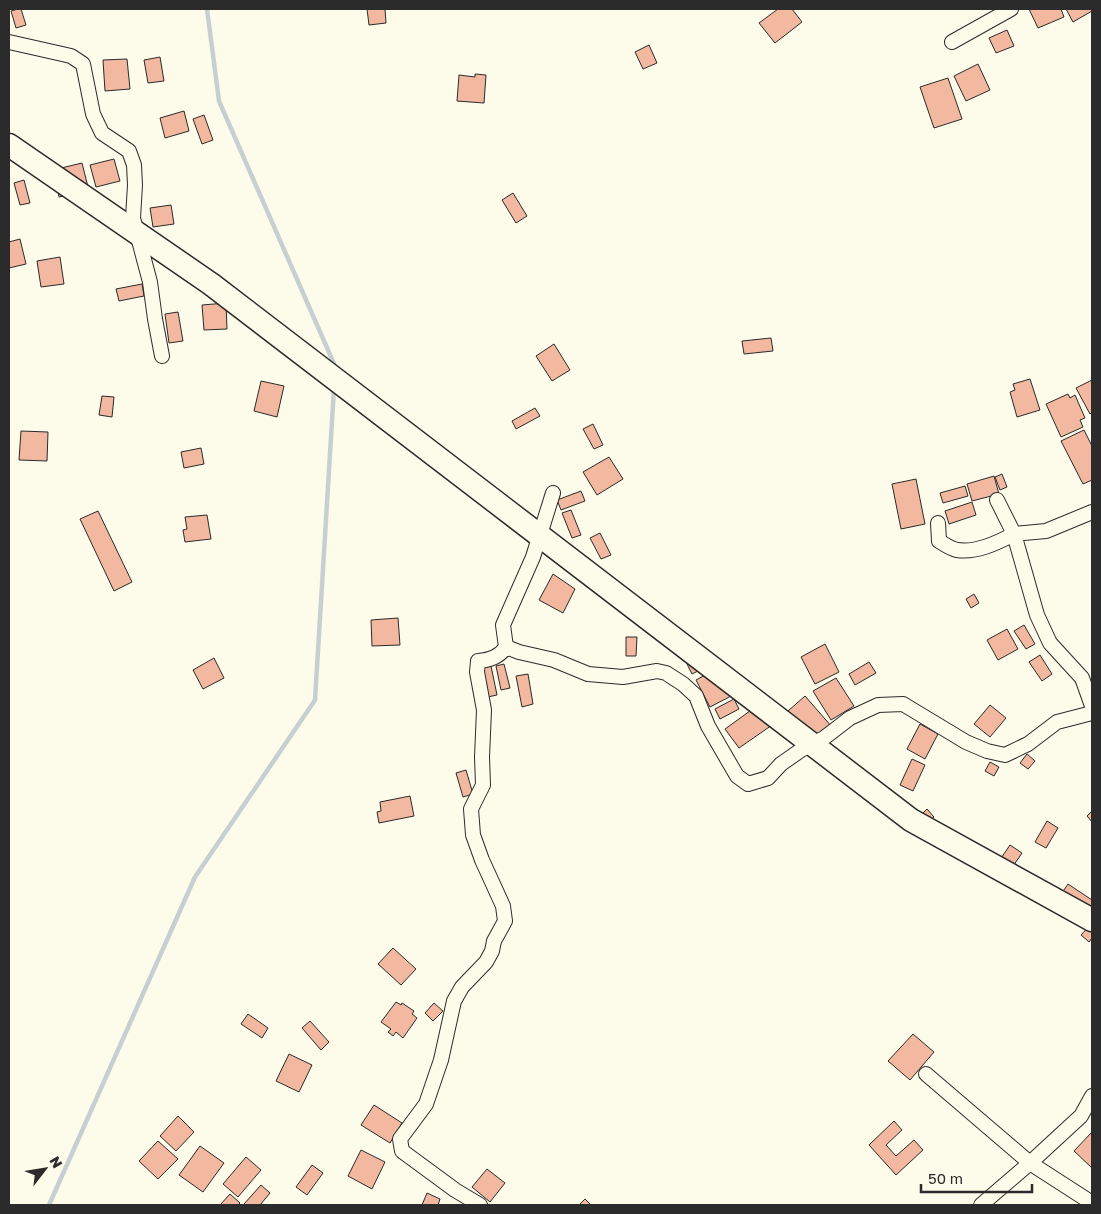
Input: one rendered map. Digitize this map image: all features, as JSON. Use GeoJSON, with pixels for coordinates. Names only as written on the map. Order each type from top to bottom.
{"type":"FeatureCollection","features":[{"type":"Feature","properties":{"kind":"highway"},"geometry":{"type":"LineString","coordinates":[[9,145],[212,284],[911,820],[1092,920]]}},
{"type":"Feature","properties":{"kind":"street"},"geometry":{"type":"LineString","coordinates":[[952,42],[1010,9]]}},
{"type":"Feature","properties":{"kind":"street"},"geometry":{"type":"LineString","coordinates":[[9,42],[71,56],[82,64],[92,114],[102,133],[129,151],[134,165],[133,218],[150,282],[162,356]]}},
{"type":"Feature","properties":{"kind":"street"},"geometry":{"type":"LineString","coordinates":[[506,647],[503,625],[533,557],[553,493]]}},
{"type":"Feature","properties":{"kind":"street"},"geometry":{"type":"LineString","coordinates":[[997,500],[1014,534],[1037,615],[1050,643],[1082,678],[1092,706]]}},
{"type":"Feature","properties":{"kind":"street"},"geometry":{"type":"LineString","coordinates":[[938,524],[939,541],[956,550],[975,549],[996,543],[1014,534],[1046,531],[1092,512]]}},
{"type":"Feature","properties":{"kind":"street"},"geometry":{"type":"LineString","coordinates":[[506,647],[554,660],[588,674],[623,677],[657,672],[666,673],[683,684],[696,696],[708,726],[737,776],[748,784],[768,778],[781,764],[801,750],[824,738],[850,718],[878,705],[904,704],[966,742],[987,751],[1005,755],[1028,744],[1057,722],[1092,713]]}},
{"type":"Feature","properties":{"kind":"street"},"geometry":{"type":"LineString","coordinates":[[480,1205],[455,1190],[402,1151],[400,1139],[426,1104],[441,1060],[454,1001],[462,987],[486,962],[492,951],[494,941],[505,921],[503,906],[472,835],[471,809],[483,784],[484,710],[477,672],[478,661],[495,658],[506,647]]}},
{"type":"Feature","properties":{"kind":"street"},"geometry":{"type":"LineString","coordinates":[[926,1074],[1030,1164],[1092,1203]]}},
{"type":"Feature","properties":{"kind":"street"},"geometry":{"type":"LineString","coordinates":[[981,1205],[1030,1164],[1081,1116],[1092,1096]]}},
{"type":"Feature","properties":{"kind":"building"},"geometry":{"type":"Polygon","coordinates":[[[21,9],[26,25],[16,28],[11,11],[21,9]]]}},
{"type":"Feature","properties":{"kind":"building"},"geometry":{"type":"Polygon","coordinates":[[[367,9],[385,9],[386,23],[369,25],[367,9]]]}},
{"type":"Feature","properties":{"kind":"building"},"geometry":{"type":"Polygon","coordinates":[[[778,9],[792,9],[802,22],[775,43],[759,23],[778,9]]]}},
{"type":"Feature","properties":{"kind":"building"},"geometry":{"type":"Polygon","coordinates":[[[1029,9],[1061,9],[1064,17],[1038,28],[1029,9]]]}},
{"type":"Feature","properties":{"kind":"building"},"geometry":{"type":"Polygon","coordinates":[[[1066,9],[1092,9],[1092,11],[1073,22],[1066,9]]]}},
{"type":"Feature","properties":{"kind":"building"},"geometry":{"type":"Polygon","coordinates":[[[1007,30],[1014,46],[996,53],[989,38],[1007,30]]]}},
{"type":"Feature","properties":{"kind":"building"},"geometry":{"type":"Polygon","coordinates":[[[649,45],[657,63],[643,69],[635,52],[649,45]]]}},
{"type":"Feature","properties":{"kind":"building"},"geometry":{"type":"Polygon","coordinates":[[[160,57],[164,81],[148,83],[144,60],[160,57]]]}},
{"type":"Feature","properties":{"kind":"building"},"geometry":{"type":"Polygon","coordinates":[[[127,59],[130,89],[105,91],[103,60],[127,59]]]}},
{"type":"Feature","properties":{"kind":"building"},"geometry":{"type":"Polygon","coordinates":[[[978,64],[990,90],[966,101],[954,76],[978,64]]]}},
{"type":"Feature","properties":{"kind":"building"},"geometry":{"type":"Polygon","coordinates":[[[475,74],[486,75],[484,103],[457,101],[459,75],[475,77],[475,74]]]}},
{"type":"Feature","properties":{"kind":"building"},"geometry":{"type":"Polygon","coordinates":[[[948,78],[962,119],[934,128],[920,87],[948,78]]]}},
{"type":"Feature","properties":{"kind":"building"},"geometry":{"type":"Polygon","coordinates":[[[184,111],[189,131],[165,138],[160,118],[184,111]]]}},
{"type":"Feature","properties":{"kind":"building"},"geometry":{"type":"Polygon","coordinates":[[[204,115],[213,140],[202,144],[193,119],[204,115]]]}},
{"type":"Feature","properties":{"kind":"building"},"geometry":{"type":"Polygon","coordinates":[[[114,159],[120,181],[96,187],[90,165],[114,159]]]}},
{"type":"Feature","properties":{"kind":"building"},"geometry":{"type":"Polygon","coordinates":[[[82,163],[89,191],[59,197],[53,170],[82,163]]]}},
{"type":"Feature","properties":{"kind":"building"},"geometry":{"type":"Polygon","coordinates":[[[24,180],[30,203],[20,205],[14,183],[24,180]]]}},
{"type":"Feature","properties":{"kind":"building"},"geometry":{"type":"Polygon","coordinates":[[[513,193],[527,216],[516,223],[502,200],[513,193]]]}},
{"type":"Feature","properties":{"kind":"building"},"geometry":{"type":"Polygon","coordinates":[[[171,205],[174,224],[153,227],[150,208],[171,205]]]}},
{"type":"Feature","properties":{"kind":"building"},"geometry":{"type":"Polygon","coordinates":[[[20,239],[26,264],[9,268],[9,242],[20,239]]]}},
{"type":"Feature","properties":{"kind":"building"},"geometry":{"type":"Polygon","coordinates":[[[60,257],[64,284],[41,287],[37,261],[60,257]]]}},
{"type":"Feature","properties":{"kind":"building"},"geometry":{"type":"Polygon","coordinates":[[[142,284],[144,296],[119,301],[116,289],[142,284]]]}},
{"type":"Feature","properties":{"kind":"building"},"geometry":{"type":"Polygon","coordinates":[[[226,303],[227,329],[204,330],[202,305],[226,303]]]}},
{"type":"Feature","properties":{"kind":"building"},"geometry":{"type":"Polygon","coordinates":[[[178,312],[183,341],[169,343],[165,314],[178,312]]]}},
{"type":"Feature","properties":{"kind":"building"},"geometry":{"type":"Polygon","coordinates":[[[771,338],[773,351],[744,354],[742,341],[771,338]]]}},
{"type":"Feature","properties":{"kind":"building"},"geometry":{"type":"Polygon","coordinates":[[[554,344],[570,370],[552,381],[536,356],[554,344]]]}},
{"type":"Feature","properties":{"kind":"building"},"geometry":{"type":"Polygon","coordinates":[[[1030,379],[1040,410],[1017,417],[1010,392],[1015,390],[1013,384],[1030,379]]]}},
{"type":"Feature","properties":{"kind":"building"},"geometry":{"type":"Polygon","coordinates":[[[1092,380],[1092,412],[1090,414],[1076,388],[1092,380]]]}},
{"type":"Feature","properties":{"kind":"building"},"geometry":{"type":"Polygon","coordinates":[[[261,381],[284,386],[277,417],[254,411],[261,381]]]}},
{"type":"Feature","properties":{"kind":"building"},"geometry":{"type":"Polygon","coordinates":[[[1068,394],[1070,398],[1075,395],[1085,418],[1080,420],[1083,427],[1061,437],[1046,404],[1068,394]]]}},
{"type":"Feature","properties":{"kind":"building"},"geometry":{"type":"Polygon","coordinates":[[[102,396],[114,397],[112,417],[99,415],[102,396]]]}},
{"type":"Feature","properties":{"kind":"building"},"geometry":{"type":"Polygon","coordinates":[[[535,408],[540,416],[516,429],[512,421],[535,408]]]}},
{"type":"Feature","properties":{"kind":"building"},"geometry":{"type":"Polygon","coordinates":[[[593,424],[603,445],[594,449],[583,429],[593,424]]]}},
{"type":"Feature","properties":{"kind":"building"},"geometry":{"type":"Polygon","coordinates":[[[1084,430],[1092,446],[1092,480],[1083,484],[1061,441],[1084,430]]]}},
{"type":"Feature","properties":{"kind":"building"},"geometry":{"type":"Polygon","coordinates":[[[21,431],[48,432],[47,461],[19,460],[21,431]]]}},
{"type":"Feature","properties":{"kind":"building"},"geometry":{"type":"Polygon","coordinates":[[[201,448],[204,464],[184,468],[181,452],[201,448]]]}},
{"type":"Feature","properties":{"kind":"building"},"geometry":{"type":"Polygon","coordinates":[[[609,457],[623,479],[597,495],[583,472],[609,457]]]}},
{"type":"Feature","properties":{"kind":"building"},"geometry":{"type":"Polygon","coordinates":[[[1002,474],[1007,487],[1000,490],[995,477],[1002,474]]]}},
{"type":"Feature","properties":{"kind":"building"},"geometry":{"type":"Polygon","coordinates":[[[994,476],[999,494],[972,501],[967,484],[994,476]]]}},
{"type":"Feature","properties":{"kind":"building"},"geometry":{"type":"Polygon","coordinates":[[[916,479],[925,524],[901,529],[892,484],[916,479]]]}},
{"type":"Feature","properties":{"kind":"building"},"geometry":{"type":"Polygon","coordinates":[[[965,486],[968,496],[943,503],[940,493],[965,486]]]}},
{"type":"Feature","properties":{"kind":"building"},"geometry":{"type":"Polygon","coordinates":[[[581,491],[585,501],[561,510],[557,500],[581,491]]]}},
{"type":"Feature","properties":{"kind":"building"},"geometry":{"type":"Polygon","coordinates":[[[972,502],[976,515],[949,524],[945,511],[972,502]]]}},
{"type":"Feature","properties":{"kind":"building"},"geometry":{"type":"Polygon","coordinates":[[[571,510],[581,535],[572,538],[562,513],[571,510]]]}},
{"type":"Feature","properties":{"kind":"building"},"geometry":{"type":"Polygon","coordinates":[[[98,511],[132,582],[114,591],[80,519],[98,511]]]}},
{"type":"Feature","properties":{"kind":"building"},"geometry":{"type":"Polygon","coordinates":[[[207,515],[211,539],[185,542],[183,530],[187,529],[185,517],[207,515]]]}},
{"type":"Feature","properties":{"kind":"building"},"geometry":{"type":"Polygon","coordinates":[[[600,533],[611,555],[601,559],[590,538],[600,533]]]}},
{"type":"Feature","properties":{"kind":"building"},"geometry":{"type":"Polygon","coordinates":[[[553,574],[575,589],[563,613],[539,600],[553,574]]]}},
{"type":"Feature","properties":{"kind":"building"},"geometry":{"type":"Polygon","coordinates":[[[974,594],[979,603],[971,608],[966,599],[974,594]]]}},
{"type":"Feature","properties":{"kind":"building"},"geometry":{"type":"Polygon","coordinates":[[[398,618],[400,645],[372,646],[371,620],[398,618]]]}},
{"type":"Feature","properties":{"kind":"building"},"geometry":{"type":"Polygon","coordinates":[[[1024,625],[1035,644],[1026,649],[1014,631],[1024,625]]]}},
{"type":"Feature","properties":{"kind":"building"},"geometry":{"type":"Polygon","coordinates":[[[1007,629],[1018,649],[998,660],[987,640],[1007,629]]]}},
{"type":"Feature","properties":{"kind":"building"},"geometry":{"type":"Polygon","coordinates":[[[626,637],[637,637],[636,656],[626,656],[626,637]]]}},
{"type":"Feature","properties":{"kind":"building"},"geometry":{"type":"Polygon","coordinates":[[[825,644],[839,672],[815,684],[801,657],[825,644]]]}},
{"type":"Feature","properties":{"kind":"building"},"geometry":{"type":"Polygon","coordinates":[[[682,654],[702,669],[692,674],[682,654]]]}},
{"type":"Feature","properties":{"kind":"building"},"geometry":{"type":"Polygon","coordinates":[[[1040,655],[1052,674],[1042,681],[1029,662],[1040,655]]]}},
{"type":"Feature","properties":{"kind":"building"},"geometry":{"type":"Polygon","coordinates":[[[214,658],[224,678],[203,689],[193,670],[214,658]]]}},
{"type":"Feature","properties":{"kind":"building"},"geometry":{"type":"Polygon","coordinates":[[[869,662],[876,673],[855,685],[849,674],[869,662]]]}},
{"type":"Feature","properties":{"kind":"building"},"geometry":{"type":"Polygon","coordinates":[[[504,664],[510,688],[501,690],[496,666],[504,664]]]}},
{"type":"Feature","properties":{"kind":"building"},"geometry":{"type":"Polygon","coordinates":[[[491,666],[497,695],[483,698],[478,669],[491,666]]]}},
{"type":"Feature","properties":{"kind":"building"},"geometry":{"type":"Polygon","coordinates":[[[718,668],[733,695],[710,707],[696,680],[718,668]]]}},
{"type":"Feature","properties":{"kind":"building"},"geometry":{"type":"Polygon","coordinates":[[[528,674],[533,704],[522,707],[516,676],[528,674]]]}},
{"type":"Feature","properties":{"kind":"building"},"geometry":{"type":"Polygon","coordinates":[[[836,678],[854,706],[831,720],[813,691],[836,678]]]}},
{"type":"Feature","properties":{"kind":"building"},"geometry":{"type":"Polygon","coordinates":[[[805,696],[832,727],[815,742],[788,711],[805,696]]]}},
{"type":"Feature","properties":{"kind":"building"},"geometry":{"type":"Polygon","coordinates":[[[734,699],[739,709],[720,719],[715,709],[734,699]]]}},
{"type":"Feature","properties":{"kind":"building"},"geometry":{"type":"Polygon","coordinates":[[[761,703],[775,723],[739,748],[725,729],[761,703]]]}},
{"type":"Feature","properties":{"kind":"building"},"geometry":{"type":"Polygon","coordinates":[[[990,705],[1006,718],[990,737],[974,724],[990,705]]]}},
{"type":"Feature","properties":{"kind":"building"},"geometry":{"type":"Polygon","coordinates":[[[920,724],[938,734],[925,759],[907,749],[920,724]]]}},
{"type":"Feature","properties":{"kind":"building"},"geometry":{"type":"Polygon","coordinates":[[[1027,754],[1035,761],[1028,769],[1020,763],[1027,754]]]}},
{"type":"Feature","properties":{"kind":"building"},"geometry":{"type":"Polygon","coordinates":[[[912,759],[925,765],[913,791],[900,785],[912,759]]]}},
{"type":"Feature","properties":{"kind":"building"},"geometry":{"type":"Polygon","coordinates":[[[990,762],[999,767],[994,776],[985,771],[990,762]]]}},
{"type":"Feature","properties":{"kind":"building"},"geometry":{"type":"Polygon","coordinates":[[[466,770],[473,794],[463,797],[456,773],[466,770]]]}},
{"type":"Feature","properties":{"kind":"building"},"geometry":{"type":"Polygon","coordinates":[[[410,796],[414,816],[379,823],[377,812],[381,811],[380,802],[410,796]]]}},
{"type":"Feature","properties":{"kind":"building"},"geometry":{"type":"Polygon","coordinates":[[[927,809],[934,817],[924,827],[917,819],[927,809]]]}},
{"type":"Feature","properties":{"kind":"building"},"geometry":{"type":"Polygon","coordinates":[[[1092,811],[1092,822],[1087,816],[1092,811]]]}},
{"type":"Feature","properties":{"kind":"building"},"geometry":{"type":"Polygon","coordinates":[[[1047,821],[1058,828],[1046,848],[1035,842],[1047,821]]]}},
{"type":"Feature","properties":{"kind":"building"},"geometry":{"type":"Polygon","coordinates":[[[1010,845],[1022,853],[1007,875],[995,867],[1010,845]]]}},
{"type":"Feature","properties":{"kind":"building"},"geometry":{"type":"Polygon","coordinates":[[[1068,884],[1092,900],[1092,907],[1080,925],[1053,906],[1068,884]]]}},
{"type":"Feature","properties":{"kind":"building"},"geometry":{"type":"Polygon","coordinates":[[[1092,923],[1092,938],[1089,942],[1081,935],[1092,923]]]}},
{"type":"Feature","properties":{"kind":"building"},"geometry":{"type":"Polygon","coordinates":[[[393,948],[416,969],[401,985],[378,964],[393,948]]]}},
{"type":"Feature","properties":{"kind":"building"},"geometry":{"type":"Polygon","coordinates":[[[396,1002],[401,1005],[402,1003],[414,1011],[412,1014],[417,1018],[403,1038],[396,1032],[393,1036],[388,1032],[391,1029],[381,1022],[396,1002]]]}},
{"type":"Feature","properties":{"kind":"building"},"geometry":{"type":"Polygon","coordinates":[[[434,1003],[443,1011],[433,1021],[425,1013],[434,1003]]]}},
{"type":"Feature","properties":{"kind":"building"},"geometry":{"type":"Polygon","coordinates":[[[248,1014],[268,1028],[262,1038],[241,1024],[248,1014]]]}},
{"type":"Feature","properties":{"kind":"building"},"geometry":{"type":"Polygon","coordinates":[[[310,1021],[329,1042],[321,1050],[302,1028],[310,1021]]]}},
{"type":"Feature","properties":{"kind":"building"},"geometry":{"type":"Polygon","coordinates":[[[913,1034],[934,1052],[910,1080],[888,1061],[913,1034]]]}},
{"type":"Feature","properties":{"kind":"building"},"geometry":{"type":"Polygon","coordinates":[[[289,1054],[312,1065],[299,1092],[276,1081],[289,1054]]]}},
{"type":"Feature","properties":{"kind":"building"},"geometry":{"type":"Polygon","coordinates":[[[374,1105],[402,1123],[390,1143],[361,1125],[374,1105]]]}},
{"type":"Feature","properties":{"kind":"building"},"geometry":{"type":"Polygon","coordinates":[[[178,1116],[194,1132],[176,1151],[160,1136],[178,1116]]]}},
{"type":"Feature","properties":{"kind":"building"},"geometry":{"type":"Polygon","coordinates":[[[894,1121],[902,1130],[886,1145],[896,1156],[914,1140],[923,1150],[896,1175],[869,1145],[894,1121]]]}},
{"type":"Feature","properties":{"kind":"building"},"geometry":{"type":"Polygon","coordinates":[[[1092,1132],[1092,1168],[1074,1151],[1092,1132]]]}},
{"type":"Feature","properties":{"kind":"building"},"geometry":{"type":"Polygon","coordinates":[[[158,1141],[178,1159],[158,1179],[139,1161],[158,1141]]]}},
{"type":"Feature","properties":{"kind":"building"},"geometry":{"type":"Polygon","coordinates":[[[200,1146],[224,1163],[203,1192],[179,1175],[200,1146]]]}},
{"type":"Feature","properties":{"kind":"building"},"geometry":{"type":"Polygon","coordinates":[[[361,1150],[385,1162],[372,1189],[348,1176],[361,1150]]]}},
{"type":"Feature","properties":{"kind":"building"},"geometry":{"type":"Polygon","coordinates":[[[246,1157],[261,1170],[238,1197],[223,1184],[246,1157]]]}},
{"type":"Feature","properties":{"kind":"building"},"geometry":{"type":"Polygon","coordinates":[[[312,1165],[323,1173],[307,1195],[296,1187],[312,1165]]]}},
{"type":"Feature","properties":{"kind":"building"},"geometry":{"type":"Polygon","coordinates":[[[487,1169],[505,1183],[490,1202],[472,1187],[487,1169]]]}},
{"type":"Feature","properties":{"kind":"building"},"geometry":{"type":"Polygon","coordinates":[[[261,1185],[270,1193],[260,1205],[244,1204],[261,1185]]]}},
{"type":"Feature","properties":{"kind":"building"},"geometry":{"type":"Polygon","coordinates":[[[427,1193],[440,1199],[438,1205],[422,1205],[427,1193]]]}},
{"type":"Feature","properties":{"kind":"building"},"geometry":{"type":"Polygon","coordinates":[[[230,1194],[240,1203],[238,1205],[220,1205],[230,1194]]]}},
{"type":"Feature","properties":{"kind":"building"},"geometry":{"type":"Polygon","coordinates":[[[585,1199],[591,1205],[579,1205],[585,1199]]]}},
{"type":"Feature","properties":{"kind":"waterway"},"geometry":{"type":"LineString","coordinates":[[207,9],[219,101],[335,366],[335,370]]}},
{"type":"Feature","properties":{"kind":"waterway"},"geometry":{"type":"LineString","coordinates":[[49,1205],[195,877],[315,700],[334,388]]}}]}
